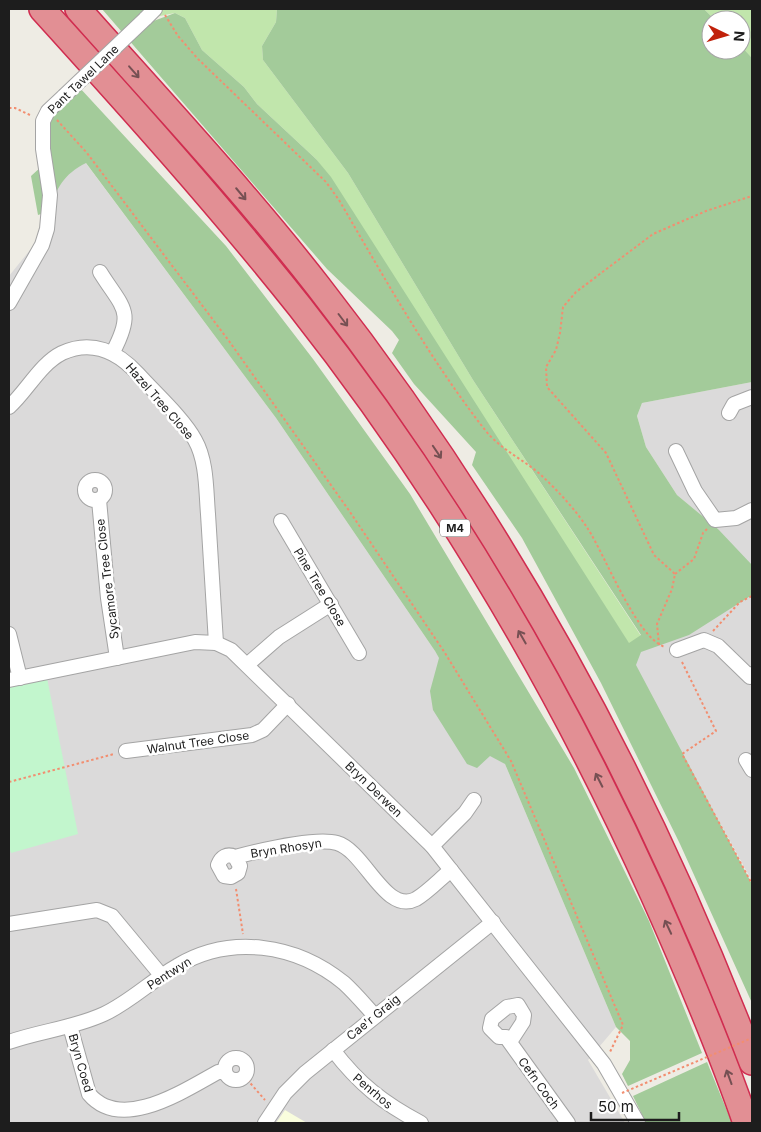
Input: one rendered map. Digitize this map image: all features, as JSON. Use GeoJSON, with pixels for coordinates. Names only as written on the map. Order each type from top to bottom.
{"type":"FeatureCollection","features":[{"type":"Feature","properties":{"kind":"highway","name":"M4"},"geometry":{"type":"LineString","coordinates":[[42,9],[197,183],[300,307],[395,436],[436,498],[549,684],[620,819],[682,956],[746,1123]]}},
{"type":"Feature","properties":{"kind":"highway","name":"M4"},"geometry":{"type":"LineString","coordinates":[[78,9],[223,173],[317,285],[416,420],[493,538],[564,656],[642,804],[680,886],[752,1062]]}},
{"type":"Feature","properties":{"kind":"street","name":"Pant Tawel Lane"},"geometry":{"type":"LineString","coordinates":[[9,303],[42,245],[47,229],[50,196],[43,149],[46,116],[64,96],[155,9]]}},
{"type":"Feature","properties":{"kind":"street"},"geometry":{"type":"LineString","coordinates":[[9,407],[48,363],[59,354],[86,347],[113,352],[124,331],[126,315],[100,272]]}},
{"type":"Feature","properties":{"kind":"street","name":"Hazel Tree Close"},"geometry":{"type":"LineString","coordinates":[[113,352],[140,376],[195,439],[199,448],[206,482],[216,643]]}},
{"type":"Feature","properties":{"kind":"street"},"geometry":{"type":"LineString","coordinates":[[729,413],[734,404],[752,397]]}},
{"type":"Feature","properties":{"kind":"street"},"geometry":{"type":"LineString","coordinates":[[676,451],[695,491],[716,520],[736,518],[752,510]]}},
{"type":"Feature","properties":{"kind":"street","name":"Sycamore Tree Close"},"geometry":{"type":"LineString","coordinates":[[98,500],[108,598],[117,658]]}},
{"type":"Feature","properties":{"kind":"street","name":"Pine Tree Close"},"geometry":{"type":"LineString","coordinates":[[280,521],[359,654]]}},
{"type":"Feature","properties":{"kind":"street"},"geometry":{"type":"LineString","coordinates":[[248,664],[279,637],[331,604]]}},
{"type":"Feature","properties":{"kind":"street"},"geometry":{"type":"LineString","coordinates":[[9,634],[15,679]]}},
{"type":"Feature","properties":{"kind":"street"},"geometry":{"type":"LineString","coordinates":[[677,650],[704,640],[718,646],[751,677]]}},
{"type":"Feature","properties":{"kind":"street","name":"Bryn Derwen"},"geometry":{"type":"LineString","coordinates":[[15,679],[195,642],[216,643],[231,650],[248,664],[432,846],[604,1064],[638,1123]]}},
{"type":"Feature","properties":{"kind":"street","name":"Walnut Tree Close"},"geometry":{"type":"LineString","coordinates":[[126,751],[252,735],[264,730],[288,704]]}},
{"type":"Feature","properties":{"kind":"street"},"geometry":{"type":"LineString","coordinates":[[432,846],[470,817],[474,800]]}},
{"type":"Feature","properties":{"kind":"street","name":"Bryn Rhosyn"},"geometry":{"type":"LineString","coordinates":[[233,877],[238,873],[240,866],[235,857],[321,841],[339,843],[357,856],[387,894],[401,901],[410,902],[417,898],[451,870]]}},
{"type":"Feature","properties":{"kind":"street"},"geometry":{"type":"LineString","coordinates":[[9,924],[88,911],[105,912],[112,916],[161,975]]}},
{"type":"Feature","properties":{"kind":"street","name":"Cae'r Graig"},"geometry":{"type":"LineString","coordinates":[[264,1123],[296,1081],[493,922]]}},
{"type":"Feature","properties":{"kind":"street","name":"Pentwyn"},"geometry":{"type":"LineString","coordinates":[[9,1042],[91,1020],[117,1007],[161,975],[189,959],[221,949],[246,946],[279,950],[317,964],[344,983],[375,1016]]}},
{"type":"Feature","properties":{"kind":"street","name":"Bryn Coed"},"geometry":{"type":"LineString","coordinates":[[70,1026],[89,1094],[94,1102],[108,1113],[128,1117],[148,1112],[174,1100],[218,1072],[225,1072],[231,1080],[238,1080],[244,1076]]}},
{"type":"Feature","properties":{"kind":"street","name":"Cefn Coch"},"geometry":{"type":"LineString","coordinates":[[510,1042],[568,1123]]}},
{"type":"Feature","properties":{"kind":"street","name":"Penrhos"},"geometry":{"type":"LineString","coordinates":[[333,1050],[366,1088],[399,1112],[421,1123]]}},
{"type":"Feature","properties":{"kind":"path"},"geometry":{"type":"LineString","coordinates":[[161,9],[178,36],[198,60],[326,182],[340,200],[414,329],[486,431],[511,455],[540,474],[588,528],[648,637],[659,645],[677,650],[716,731],[682,754],[752,884]]}},
{"type":"Feature","properties":{"kind":"path"},"geometry":{"type":"LineString","coordinates":[[9,108],[46,116],[87,153],[230,341],[350,512],[445,654],[511,761],[623,1025],[604,1064]]}},
{"type":"Feature","properties":{"kind":"path"},"geometry":{"type":"LineString","coordinates":[[675,574],[654,555],[606,454],[547,387],[546,367],[556,350],[563,307],[576,292],[653,234],[706,211],[752,196]]}},
{"type":"Feature","properties":{"kind":"path"},"geometry":{"type":"LineString","coordinates":[[659,645],[657,624],[672,589],[675,574],[694,559],[703,533],[716,520]]}},
{"type":"Feature","properties":{"kind":"path"},"geometry":{"type":"LineString","coordinates":[[704,640],[740,602],[752,596]]}},
{"type":"Feature","properties":{"kind":"path"},"geometry":{"type":"LineString","coordinates":[[9,782],[126,751]]}},
{"type":"Feature","properties":{"kind":"path"},"geometry":{"type":"LineString","coordinates":[[233,877],[246,946]]}},
{"type":"Feature","properties":{"kind":"path"},"geometry":{"type":"LineString","coordinates":[[622,1093],[752,1038]]}},
{"type":"Feature","properties":{"kind":"path"},"geometry":{"type":"LineString","coordinates":[[244,1076],[273,1110]]}},
{"type":"Feature","properties":{"kind":"shaded area"},"geometry":{"type":"Polygon","coordinates":[[[85,162],[276,418],[435,651],[505,764],[616,1027],[588,1060],[625,1123],[9,1123],[9,276],[47,229],[61,172],[85,162]]]}},
{"type":"Feature","properties":{"kind":"shaded area"},"geometry":{"type":"Polygon","coordinates":[[[752,382],[752,584],[718,529],[677,495],[646,447],[637,416],[642,403],[752,382]]]}},
{"type":"Feature","properties":{"kind":"shaded area"},"geometry":{"type":"Polygon","coordinates":[[[752,591],[752,881],[681,752],[616,651],[645,632],[752,591]]]}},
{"type":"Feature","properties":{"kind":"shaded area"},"geometry":{"type":"Polygon","coordinates":[[[285,1110],[307,1123],[276,1123],[285,1110]]]}},
{"type":"Feature","properties":{"kind":"green space"},"geometry":{"type":"Polygon","coordinates":[[[102,9],[155,9],[140,26],[175,13],[185,18],[202,50],[244,87],[257,104],[316,159],[331,177],[629,643],[641,635],[473,380],[348,173],[263,60],[262,46],[276,22],[277,9],[704,9],[701,10],[701,60],[751,60],[752,58],[752,382],[642,403],[637,416],[646,447],[677,495],[718,529],[752,565],[752,595],[689,635],[641,652],[636,665],[752,884],[752,1003],[680,844],[601,683],[522,538],[472,465],[476,452],[414,384],[392,353],[399,340],[392,331],[327,269],[102,9]]]}},
{"type":"Feature","properties":{"kind":"green space"},"geometry":{"type":"Polygon","coordinates":[[[155,9],[277,9],[276,22],[262,46],[263,60],[348,173],[473,380],[641,636],[629,644],[316,159],[257,104],[244,87],[202,50],[185,18],[175,13],[145,19],[155,9]]]}},
{"type":"Feature","properties":{"kind":"green space"},"geometry":{"type":"Polygon","coordinates":[[[752,9],[752,58],[751,10],[705,10],[752,9]]]}},
{"type":"Feature","properties":{"kind":"green space"},"geometry":{"type":"Polygon","coordinates":[[[79,87],[226,246],[313,359],[410,494],[574,768],[649,921],[702,1053],[628,1086],[622,1074],[630,1060],[630,1041],[616,1027],[505,764],[490,756],[477,768],[467,764],[433,710],[430,691],[439,658],[435,651],[276,418],[86,163],[78,167],[62,182],[50,211],[38,215],[31,176],[42,166],[54,107],[79,87]]]}},
{"type":"Feature","properties":{"kind":"green space"},"geometry":{"type":"Polygon","coordinates":[[[47,678],[78,834],[11,853],[9,847],[9,687],[47,678]]]}},
{"type":"Feature","properties":{"kind":"green space"},"geometry":{"type":"Polygon","coordinates":[[[707,1062],[732,1123],[646,1123],[633,1096],[707,1062]]]}}]}
